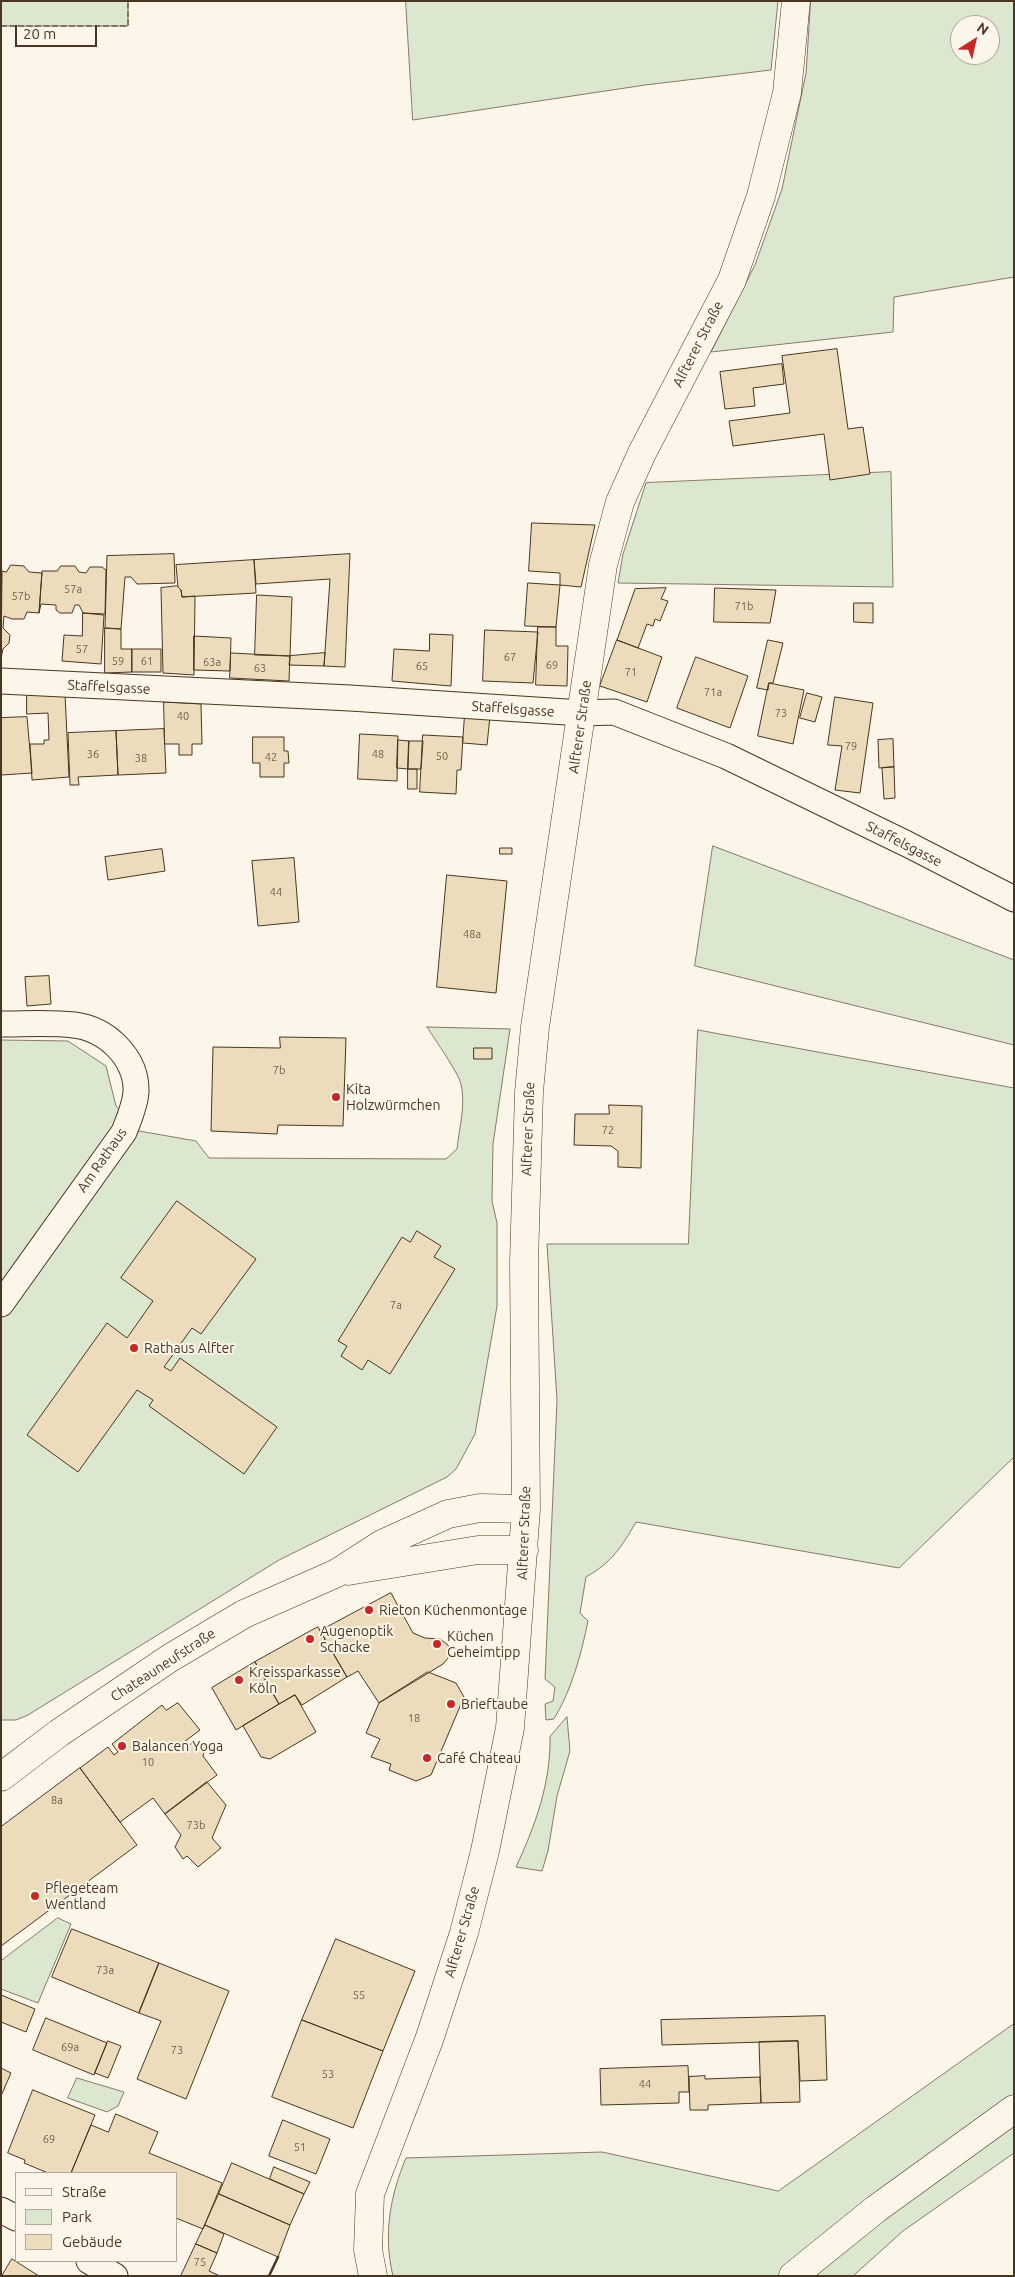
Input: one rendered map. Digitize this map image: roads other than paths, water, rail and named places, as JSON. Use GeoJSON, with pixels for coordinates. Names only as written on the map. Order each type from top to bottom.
{"type":"FeatureCollection","features":[{"type":"Feature","properties":{"kind":"street","name":"Alfterer Straße"},"geometry":{"type":"LineString","coordinates":[[373,2276],[368,2250],[370,2194],[429,2040],[464,1933],[485,1851],[510,1728],[526,1509],[524,1262],[529,1092],[535,1027],[603,565],[620,502],[642,453],[732,280],[742,252],[761,196],[787,93],[796,1]]}},
{"type":"Feature","properties":{"kind":"street","name":"Staffelsgasse"},"geometry":{"type":"LineString","coordinates":[[1,681],[350,698],[582,713],[614,712],[726,756],[907,844],[1014,900]]}},
{"type":"Feature","properties":{"kind":"street","name":"Am Rathaus"},"geometry":{"type":"LineString","coordinates":[[1,1024],[75,1025],[103,1034],[118,1047],[125,1057],[133,1073],[136,1092],[133,1111],[124,1132],[1,1304]]}},
{"type":"Feature","properties":{"kind":"street","name":"Chateauneufstraße"},"geometry":{"type":"LineString","coordinates":[[1,1777],[59,1733],[170,1658],[244,1614],[337,1573],[382,1544],[448,1514],[480,1508],[526,1509]]}},
{"type":"Feature","properties":{"kind":"street","name":"Chateauneufstraße"},"geometry":{"type":"LineString","coordinates":[[337,1573],[478,1550],[524,1550]]}},
{"type":"Feature","properties":{"kind":"street"},"geometry":{"type":"LineString","coordinates":[[793,2276],[876,2209],[1014,2109]]}},
{"type":"Feature","properties":{"kind":"street"},"geometry":{"type":"LineString","coordinates":[[1,2210],[15,2217]]}},
{"type":"Feature","properties":{"kind":"street"},"geometry":{"type":"LineString","coordinates":[[91,2262],[115,2276]]}},
{"type":"Feature","properties":{"kind":"place","name":"Kita Holzwürmchen"},"geometry":{"type":"Point","coordinates":[336,1097]}},
{"type":"Feature","properties":{"kind":"place","name":"Rathaus Alfter"},"geometry":{"type":"Point","coordinates":[134,1348]}},
{"type":"Feature","properties":{"kind":"place","name":"Rieton Küchenmontage"},"geometry":{"type":"Point","coordinates":[369,1610]}},
{"type":"Feature","properties":{"kind":"place","name":"Augenoptik Schacke"},"geometry":{"type":"Point","coordinates":[310,1639]}},
{"type":"Feature","properties":{"kind":"place","name":"Küchen Geheimtipp"},"geometry":{"type":"Point","coordinates":[437,1644]}},
{"type":"Feature","properties":{"kind":"place","name":"Kreissparkasse Köln"},"geometry":{"type":"Point","coordinates":[239,1680]}},
{"type":"Feature","properties":{"kind":"place","name":"Brieftaube"},"geometry":{"type":"Point","coordinates":[451,1704]}},
{"type":"Feature","properties":{"kind":"place","name":"Balancen Yoga"},"geometry":{"type":"Point","coordinates":[122,1746]}},
{"type":"Feature","properties":{"kind":"place","name":"Café Chateau"},"geometry":{"type":"Point","coordinates":[427,1758]}},
{"type":"Feature","properties":{"kind":"place","name":"Pflegeteam Wentland"},"geometry":{"type":"Point","coordinates":[35,1896]}}]}
